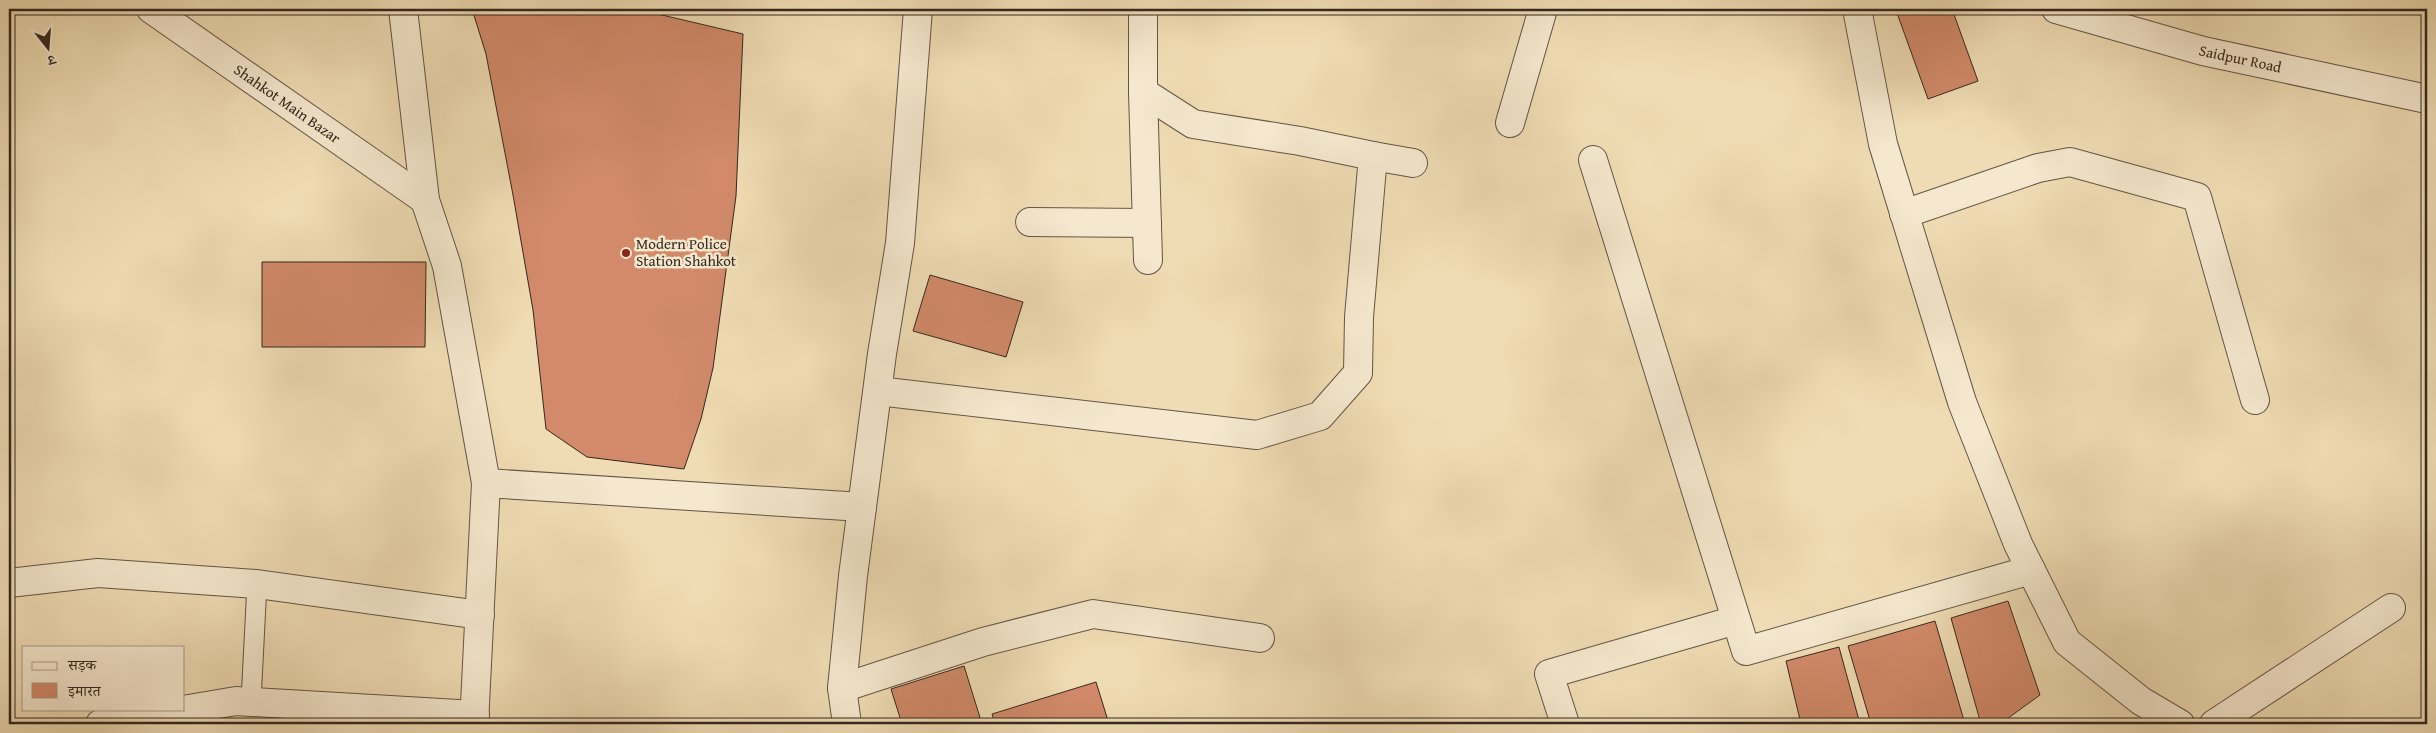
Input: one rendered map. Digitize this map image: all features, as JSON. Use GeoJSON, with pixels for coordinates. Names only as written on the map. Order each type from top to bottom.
{"type":"FeatureCollection","features":[{"type":"Feature","properties":{"kind":"street","name":"Shahkot Main Bazar"},"geometry":{"type":"LineString","coordinates":[[151,9],[425,200]]}},
{"type":"Feature","properties":{"kind":"street"},"geometry":{"type":"LineString","coordinates":[[185,710],[236,701],[474,719],[486,483],[447,266],[425,200],[403,9]]}},
{"type":"Feature","properties":{"kind":"street"},"geometry":{"type":"LineString","coordinates":[[847,724],[842,688],[852,576],[900,243],[918,9]]}},
{"type":"Feature","properties":{"kind":"street"},"geometry":{"type":"LineString","coordinates":[[1143,9],[1143,92],[1148,260]]}},
{"type":"Feature","properties":{"kind":"street"},"geometry":{"type":"LineString","coordinates":[[1510,123],[1543,9]]}},
{"type":"Feature","properties":{"kind":"street"},"geometry":{"type":"LineString","coordinates":[[1857,9],[1883,144],[1904,214],[1962,402],[2018,544],[2067,642],[2141,701],[2180,724]]}},
{"type":"Feature","properties":{"kind":"street","name":"Saidpur Road"},"geometry":{"type":"LineString","coordinates":[[2056,9],[2204,51],[2427,99]]}},
{"type":"Feature","properties":{"kind":"street"},"geometry":{"type":"LineString","coordinates":[[1143,92],[1193,124],[1300,141],[1413,163]]}},
{"type":"Feature","properties":{"kind":"street"},"geometry":{"type":"LineString","coordinates":[[878,391],[1257,435],[1320,416],[1358,373],[1359,316],[1373,156]]}},
{"type":"Feature","properties":{"kind":"street"},"geometry":{"type":"LineString","coordinates":[[1593,160],[1746,651],[2031,570]]}},
{"type":"Feature","properties":{"kind":"street"},"geometry":{"type":"LineString","coordinates":[[1904,214],[2038,168],[2070,162],[2197,197],[2255,400]]}},
{"type":"Feature","properties":{"kind":"street"},"geometry":{"type":"LineString","coordinates":[[1030,222],[1148,223]]}},
{"type":"Feature","properties":{"kind":"street"},"geometry":{"type":"LineString","coordinates":[[486,483],[862,507]]}},
{"type":"Feature","properties":{"kind":"street"},"geometry":{"type":"LineString","coordinates":[[9,584],[98,573],[257,584],[480,615]]}},
{"type":"Feature","properties":{"kind":"street"},"geometry":{"type":"LineString","coordinates":[[2214,724],[2391,608]]}},
{"type":"Feature","properties":{"kind":"street"},"geometry":{"type":"LineString","coordinates":[[842,688],[983,642],[1093,614],[1260,638]]}},
{"type":"Feature","properties":{"kind":"street"},"geometry":{"type":"LineString","coordinates":[[1565,724],[1549,674],[1736,620]]}},
{"type":"Feature","properties":{"kind":"street"},"geometry":{"type":"LineString","coordinates":[[100,724],[183,710]]}},
{"type":"Feature","properties":{"kind":"lane"},"geometry":{"type":"LineString","coordinates":[[251,702],[257,584]]}},
{"type":"Feature","properties":{"kind":"building","name":"Modern Police Station Shahkot"},"geometry":{"type":"Polygon","coordinates":[[[472,9],[622,9],[645,11],[743,34],[736,196],[713,368],[701,419],[684,469],[587,457],[546,429],[533,310],[513,195],[486,54],[472,9]]]}},
{"type":"Feature","properties":{"kind":"building"},"geometry":{"type":"Polygon","coordinates":[[[1908,9],[1952,9],[1978,81],[1928,99],[1897,13],[1908,9]]]}},
{"type":"Feature","properties":{"kind":"building"},"geometry":{"type":"Polygon","coordinates":[[[262,262],[426,262],[425,347],[262,347],[262,262]]]}},
{"type":"Feature","properties":{"kind":"building"},"geometry":{"type":"Polygon","coordinates":[[[930,275],[1023,302],[1006,357],[913,331],[930,275]]]}},
{"type":"Feature","properties":{"kind":"building"},"geometry":{"type":"Polygon","coordinates":[[[2008,601],[2040,695],[2000,724],[1981,724],[1951,618],[2008,601]]]}},
{"type":"Feature","properties":{"kind":"building"},"geometry":{"type":"Polygon","coordinates":[[[1935,621],[1965,724],[1871,724],[1848,646],[1935,621]]]}},
{"type":"Feature","properties":{"kind":"building"},"geometry":{"type":"Polygon","coordinates":[[[1839,647],[1860,724],[1801,724],[1786,661],[1839,647]]]}},
{"type":"Feature","properties":{"kind":"building"},"geometry":{"type":"Polygon","coordinates":[[[964,666],[982,724],[902,724],[891,689],[964,666]]]}},
{"type":"Feature","properties":{"kind":"building"},"geometry":{"type":"Polygon","coordinates":[[[1096,682],[1109,724],[995,724],[992,714],[1096,682]]]}},
{"type":"Feature","properties":{"kind":"place","name":"Modern Police Station Shahkot"},"geometry":{"type":"Point","coordinates":[626,253]}}]}
